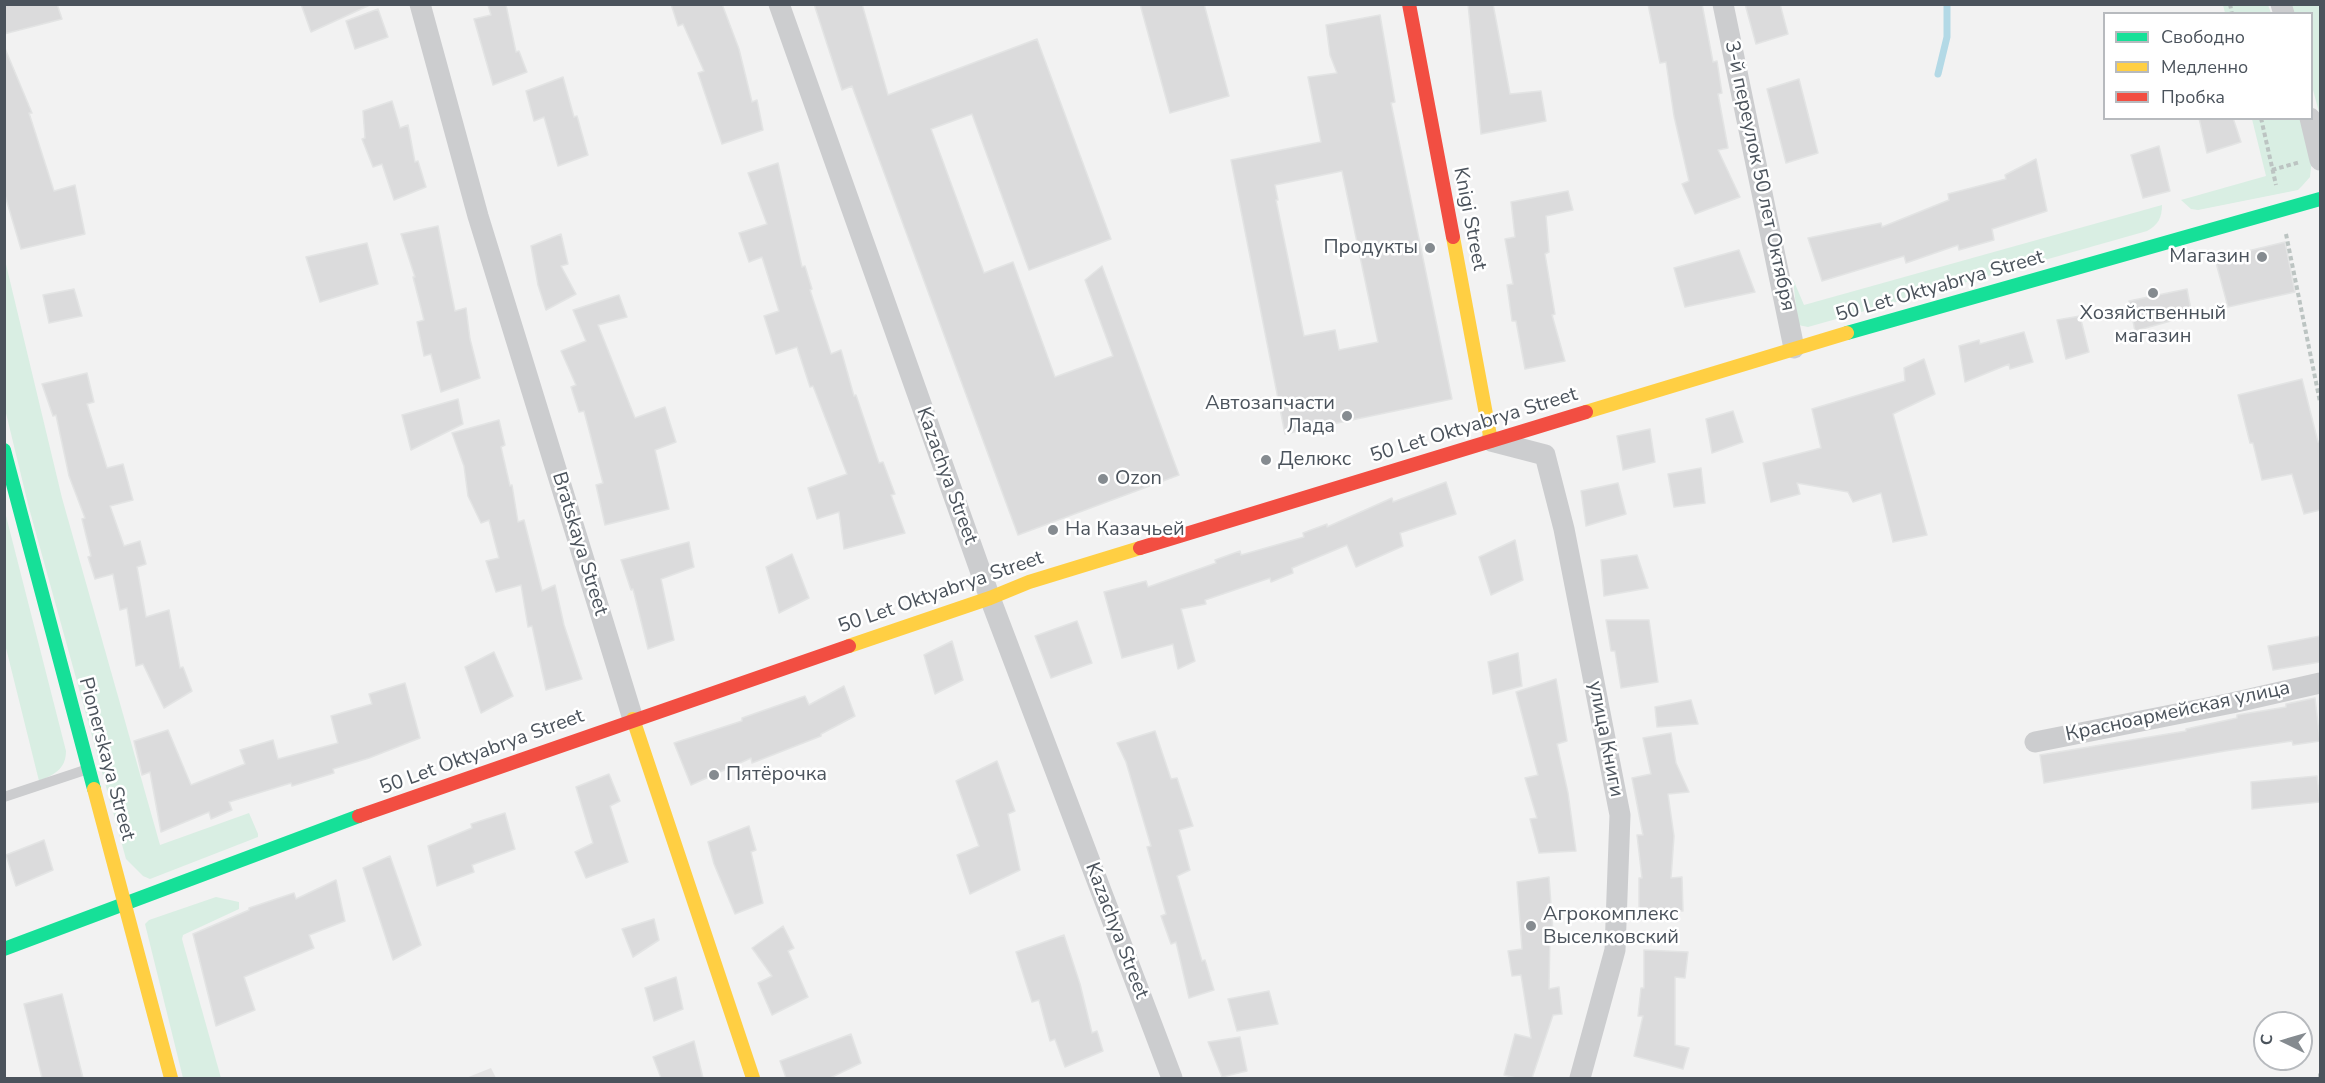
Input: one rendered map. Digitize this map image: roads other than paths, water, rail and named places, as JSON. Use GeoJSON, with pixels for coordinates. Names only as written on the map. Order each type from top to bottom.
{"type":"FeatureCollection","features":[{"type":"Feature","properties":{"kind":"main road","name":"Knigi Street"},"geometry":{"type":"LineString","coordinates":[[1409,4],[1491,441]]}},
{"type":"Feature","properties":{"kind":"main road","name":"50 Let Oktyabrya Street"},"geometry":{"type":"LineString","coordinates":[[4,949],[124,902],[633,719],[990,598],[1029,582],[1794,348],[2320,200]]}},
{"type":"Feature","properties":{"kind":"main road","name":"Pionerskaya Street"},"geometry":{"type":"LineString","coordinates":[[4,450],[171,1078]]}},
{"type":"Feature","properties":{"kind":"main road","name":"Bratskaya Street"},"geometry":{"type":"LineString","coordinates":[[633,719],[753,1078]]}},
{"type":"Feature","properties":{"kind":"street","name":"Bratskaya Street"},"geometry":{"type":"LineString","coordinates":[[420,4],[478,216],[633,719]]}},
{"type":"Feature","properties":{"kind":"street","name":"Kazachya Street"},"geometry":{"type":"LineString","coordinates":[[779,4],[990,598],[1172,1078]]}},
{"type":"Feature","properties":{"kind":"street","name":"3-й переулок 50 лет Октября"},"geometry":{"type":"LineString","coordinates":[[1723,4],[1794,348]]}},
{"type":"Feature","properties":{"kind":"street"},"geometry":{"type":"LineString","coordinates":[[2310,120],[2320,158]]}},
{"type":"Feature","properties":{"kind":"street","name":"улица Книги"},"geometry":{"type":"LineString","coordinates":[[1491,441],[1545,454],[1564,529],[1620,815],[1615,950],[1580,1078]]}},
{"type":"Feature","properties":{"kind":"street","name":"Красноармейская улица"},"geometry":{"type":"LineString","coordinates":[[2035,742],[2320,683]]}},
{"type":"Feature","properties":{"kind":"lane"},"geometry":{"type":"LineString","coordinates":[[4,797],[89,768]]}},
{"type":"Feature","properties":{"kind":"waterway"},"geometry":{"type":"LineString","coordinates":[[1938,74],[1947,37],[1947,4]]}},
{"type":"Feature","properties":{"kind":"place","name":"Продукты"},"geometry":{"type":"Point","coordinates":[1430,248]}},
{"type":"Feature","properties":{"kind":"place","name":"Магазин"},"geometry":{"type":"Point","coordinates":[2262,257]}},
{"type":"Feature","properties":{"kind":"place","name":"Хозяйственный магазин"},"geometry":{"type":"Point","coordinates":[2153,293]}},
{"type":"Feature","properties":{"kind":"place","name":"Автозапчасти Лада"},"geometry":{"type":"Point","coordinates":[1347,416]}},
{"type":"Feature","properties":{"kind":"place","name":"Делюкс"},"geometry":{"type":"Point","coordinates":[1266,460]}},
{"type":"Feature","properties":{"kind":"place","name":"Ozon"},"geometry":{"type":"Point","coordinates":[1103,479]}},
{"type":"Feature","properties":{"kind":"place","name":"На Казачьей"},"geometry":{"type":"Point","coordinates":[1053,530]}},
{"type":"Feature","properties":{"kind":"place","name":"Пятёрочка"},"geometry":{"type":"Point","coordinates":[714,775]}},
{"type":"Feature","properties":{"kind":"place","name":"Агрокомплекс Выселковский"},"geometry":{"type":"Point","coordinates":[1531,926]}}]}
